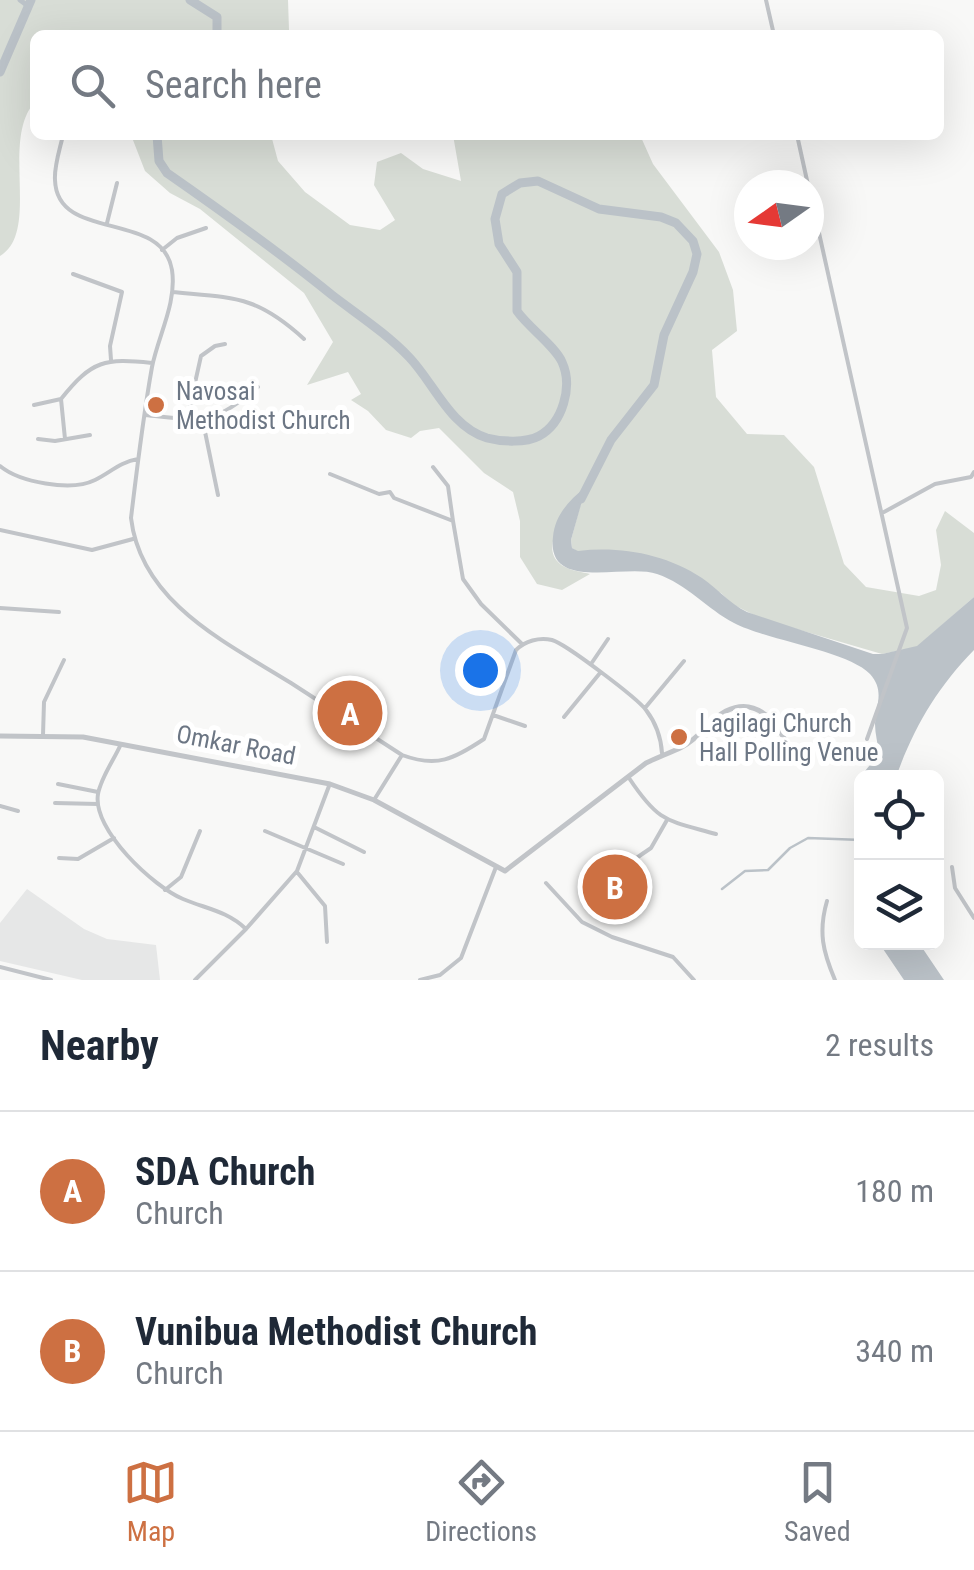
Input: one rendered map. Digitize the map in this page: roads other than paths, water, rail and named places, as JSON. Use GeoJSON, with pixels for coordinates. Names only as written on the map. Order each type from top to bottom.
{"type":"FeatureCollection","features":[{"type":"Feature","properties":{"kind":"street"},"geometry":{"type":"LineString","coordinates":[[766,0],[773,30]]}},
{"type":"Feature","properties":{"kind":"street"},"geometry":{"type":"LineString","coordinates":[[62,140],[55,181],[59,199],[69,211],[138,233],[162,250],[172,270],[172,292],[152,363],[131,518],[133,539],[144,562],[186,616],[402,754],[427,764],[454,756],[484,739],[510,664],[522,644],[539,639],[558,642],[645,708],[661,738],[662,753]]}},
{"type":"Feature","properties":{"kind":"street"},"geometry":{"type":"LineString","coordinates":[[798,140],[805,170]]}},
{"type":"Feature","properties":{"kind":"street"},"geometry":{"type":"LineString","coordinates":[[107,223],[117,184]]}},
{"type":"Feature","properties":{"kind":"street"},"geometry":{"type":"LineString","coordinates":[[162,250],[177,238],[206,228]]}},
{"type":"Feature","properties":{"kind":"street"},"geometry":{"type":"LineString","coordinates":[[824,252],[907,628],[867,739]]}},
{"type":"Feature","properties":{"kind":"street"},"geometry":{"type":"LineString","coordinates":[[72,274],[122,292],[110,360]]}},
{"type":"Feature","properties":{"kind":"street"},"geometry":{"type":"LineString","coordinates":[[172,292],[251,302],[278,315],[304,338]]}},
{"type":"Feature","properties":{"kind":"street"},"geometry":{"type":"LineString","coordinates":[[187,419],[201,356],[225,344]]}},
{"type":"Feature","properties":{"kind":"street"},"geometry":{"type":"LineString","coordinates":[[34,405],[61,399],[84,374],[110,360],[152,363]]}},
{"type":"Feature","properties":{"kind":"street"},"geometry":{"type":"LineString","coordinates":[[145,414],[202,420],[229,411],[258,386]]}},
{"type":"Feature","properties":{"kind":"street"},"geometry":{"type":"LineString","coordinates":[[61,399],[66,439]]}},
{"type":"Feature","properties":{"kind":"street"},"geometry":{"type":"LineString","coordinates":[[202,420],[218,495]]}},
{"type":"Feature","properties":{"kind":"street"},"geometry":{"type":"LineString","coordinates":[[38,439],[90,434]]}},
{"type":"Feature","properties":{"kind":"street"},"geometry":{"type":"LineString","coordinates":[[0,466],[20,477],[76,485],[93,482],[121,462],[138,459]]}},
{"type":"Feature","properties":{"kind":"street"},"geometry":{"type":"LineString","coordinates":[[434,467],[448,486],[463,579],[481,604],[522,644]]}},
{"type":"Feature","properties":{"kind":"street"},"geometry":{"type":"LineString","coordinates":[[883,513],[935,484],[970,477],[974,472]]}},
{"type":"Feature","properties":{"kind":"street"},"geometry":{"type":"LineString","coordinates":[[330,474],[379,494],[390,492],[394,498],[454,521]]}},
{"type":"Feature","properties":{"kind":"street"},"geometry":{"type":"LineString","coordinates":[[0,530],[92,550],[133,539]]}},
{"type":"Feature","properties":{"kind":"street"},"geometry":{"type":"LineString","coordinates":[[0,608],[59,612]]}},
{"type":"Feature","properties":{"kind":"street"},"geometry":{"type":"LineString","coordinates":[[590,666],[608,639]]}},
{"type":"Feature","properties":{"kind":"street"},"geometry":{"type":"LineString","coordinates":[[43,736],[44,702],[64,660]]}},
{"type":"Feature","properties":{"kind":"street"},"geometry":{"type":"LineString","coordinates":[[645,708],[684,661]]}},
{"type":"Feature","properties":{"kind":"street"},"geometry":{"type":"LineString","coordinates":[[564,717],[600,674]]}},
{"type":"Feature","properties":{"kind":"street"},"geometry":{"type":"LineString","coordinates":[[716,834],[667,820],[654,812],[629,778],[662,753],[682,747],[727,711],[740,708],[764,712],[787,740],[794,760]]}},
{"type":"Feature","properties":{"kind":"street"},"geometry":{"type":"LineString","coordinates":[[494,716],[525,726]]}},
{"type":"Feature","properties":{"kind":"street","name":"Omkar Road"},"geometry":{"type":"LineString","coordinates":[[0,736],[83,737],[330,784],[374,800],[505,872],[629,778]]}},
{"type":"Feature","properties":{"kind":"street"},"geometry":{"type":"LineString","coordinates":[[122,744],[98,792],[98,804],[114,838],[166,890],[216,909],[246,929]]}},
{"type":"Feature","properties":{"kind":"street"},"geometry":{"type":"LineString","coordinates":[[374,800],[402,754]]}},
{"type":"Feature","properties":{"kind":"street"},"geometry":{"type":"LineString","coordinates":[[58,784],[98,792]]}},
{"type":"Feature","properties":{"kind":"street"},"geometry":{"type":"LineString","coordinates":[[195,980],[297,871],[330,784]]}},
{"type":"Feature","properties":{"kind":"street"},"geometry":{"type":"LineString","coordinates":[[55,803],[98,804]]}},
{"type":"Feature","properties":{"kind":"street"},"geometry":{"type":"LineString","coordinates":[[0,806],[18,811]]}},
{"type":"Feature","properties":{"kind":"street"},"geometry":{"type":"LineString","coordinates":[[632,861],[651,848],[667,820]]}},
{"type":"Feature","properties":{"kind":"street"},"geometry":{"type":"LineString","coordinates":[[314,827],[364,852]]}},
{"type":"Feature","properties":{"kind":"street"},"geometry":{"type":"LineString","coordinates":[[166,890],[181,877],[200,831]]}},
{"type":"Feature","properties":{"kind":"street"},"geometry":{"type":"LineString","coordinates":[[264,831],[343,864]]}},
{"type":"Feature","properties":{"kind":"street"},"geometry":{"type":"LineString","coordinates":[[59,858],[78,859],[114,838]]}},
{"type":"Feature","properties":{"kind":"street"},"geometry":{"type":"LineString","coordinates":[[420,980],[440,975],[461,958],[496,866]]}},
{"type":"Feature","properties":{"kind":"street"},"geometry":{"type":"LineString","coordinates":[[952,866],[955,888],[974,918]]}},
{"type":"Feature","properties":{"kind":"street"},"geometry":{"type":"LineString","coordinates":[[297,871],[325,906],[327,942]]}},
{"type":"Feature","properties":{"kind":"street"},"geometry":{"type":"LineString","coordinates":[[546,883],[568,908],[596,930],[673,957],[694,980]]}},
{"type":"Feature","properties":{"kind":"street"},"geometry":{"type":"LineString","coordinates":[[828,901],[821,923],[821,942],[835,980]]}},
{"type":"Feature","properties":{"kind":"street"},"geometry":{"type":"LineString","coordinates":[[0,967],[51,980]]}},
{"type":"Feature","properties":{"kind":"street"},"geometry":{"type":"LineString","coordinates":[[8,980],[11,970]]}},
{"type":"Feature","properties":{"kind":"waterway"},"geometry":{"type":"LineString","coordinates":[[20,0],[28,6]]}},
{"type":"Feature","properties":{"kind":"waterway"},"geometry":{"type":"LineString","coordinates":[[0,72],[31,0]]}},
{"type":"Feature","properties":{"kind":"waterway"},"geometry":{"type":"LineString","coordinates":[[190,0],[217,17],[217,30]]}},
{"type":"Feature","properties":{"kind":"waterway"},"geometry":{"type":"LineString","coordinates":[[157,140],[159,161],[167,173],[381,332],[418,367],[463,424],[493,439],[514,441],[539,436],[560,413],[566,393],[559,356],[517,311],[517,272],[499,244],[495,219],[502,194],[520,183],[538,181],[599,209],[661,217],[676,223],[693,241],[697,254],[693,272],[664,335],[654,385],[611,440],[581,499]]}},
{"type":"Feature","properties":{"kind":"waterway"},"geometry":{"type":"LineString","coordinates":[[722,889],[745,871],[768,870],[790,848],[808,838],[854,840]]}},
{"type":"Feature","properties":{"kind":"place","name":"Navosai Methodist Church"},"geometry":{"type":"Point","coordinates":[156,405]}},
{"type":"Feature","properties":{"kind":"place","name":"SDA Church"},"geometry":{"type":"Point","coordinates":[350,713]}},
{"type":"Feature","properties":{"kind":"place","name":"Lagilagi Church Hall Polling Venue"},"geometry":{"type":"Point","coordinates":[679,737]}},
{"type":"Feature","properties":{"kind":"place","name":"Vunibua Methodist Church"},"geometry":{"type":"Point","coordinates":[615,887]}}]}
